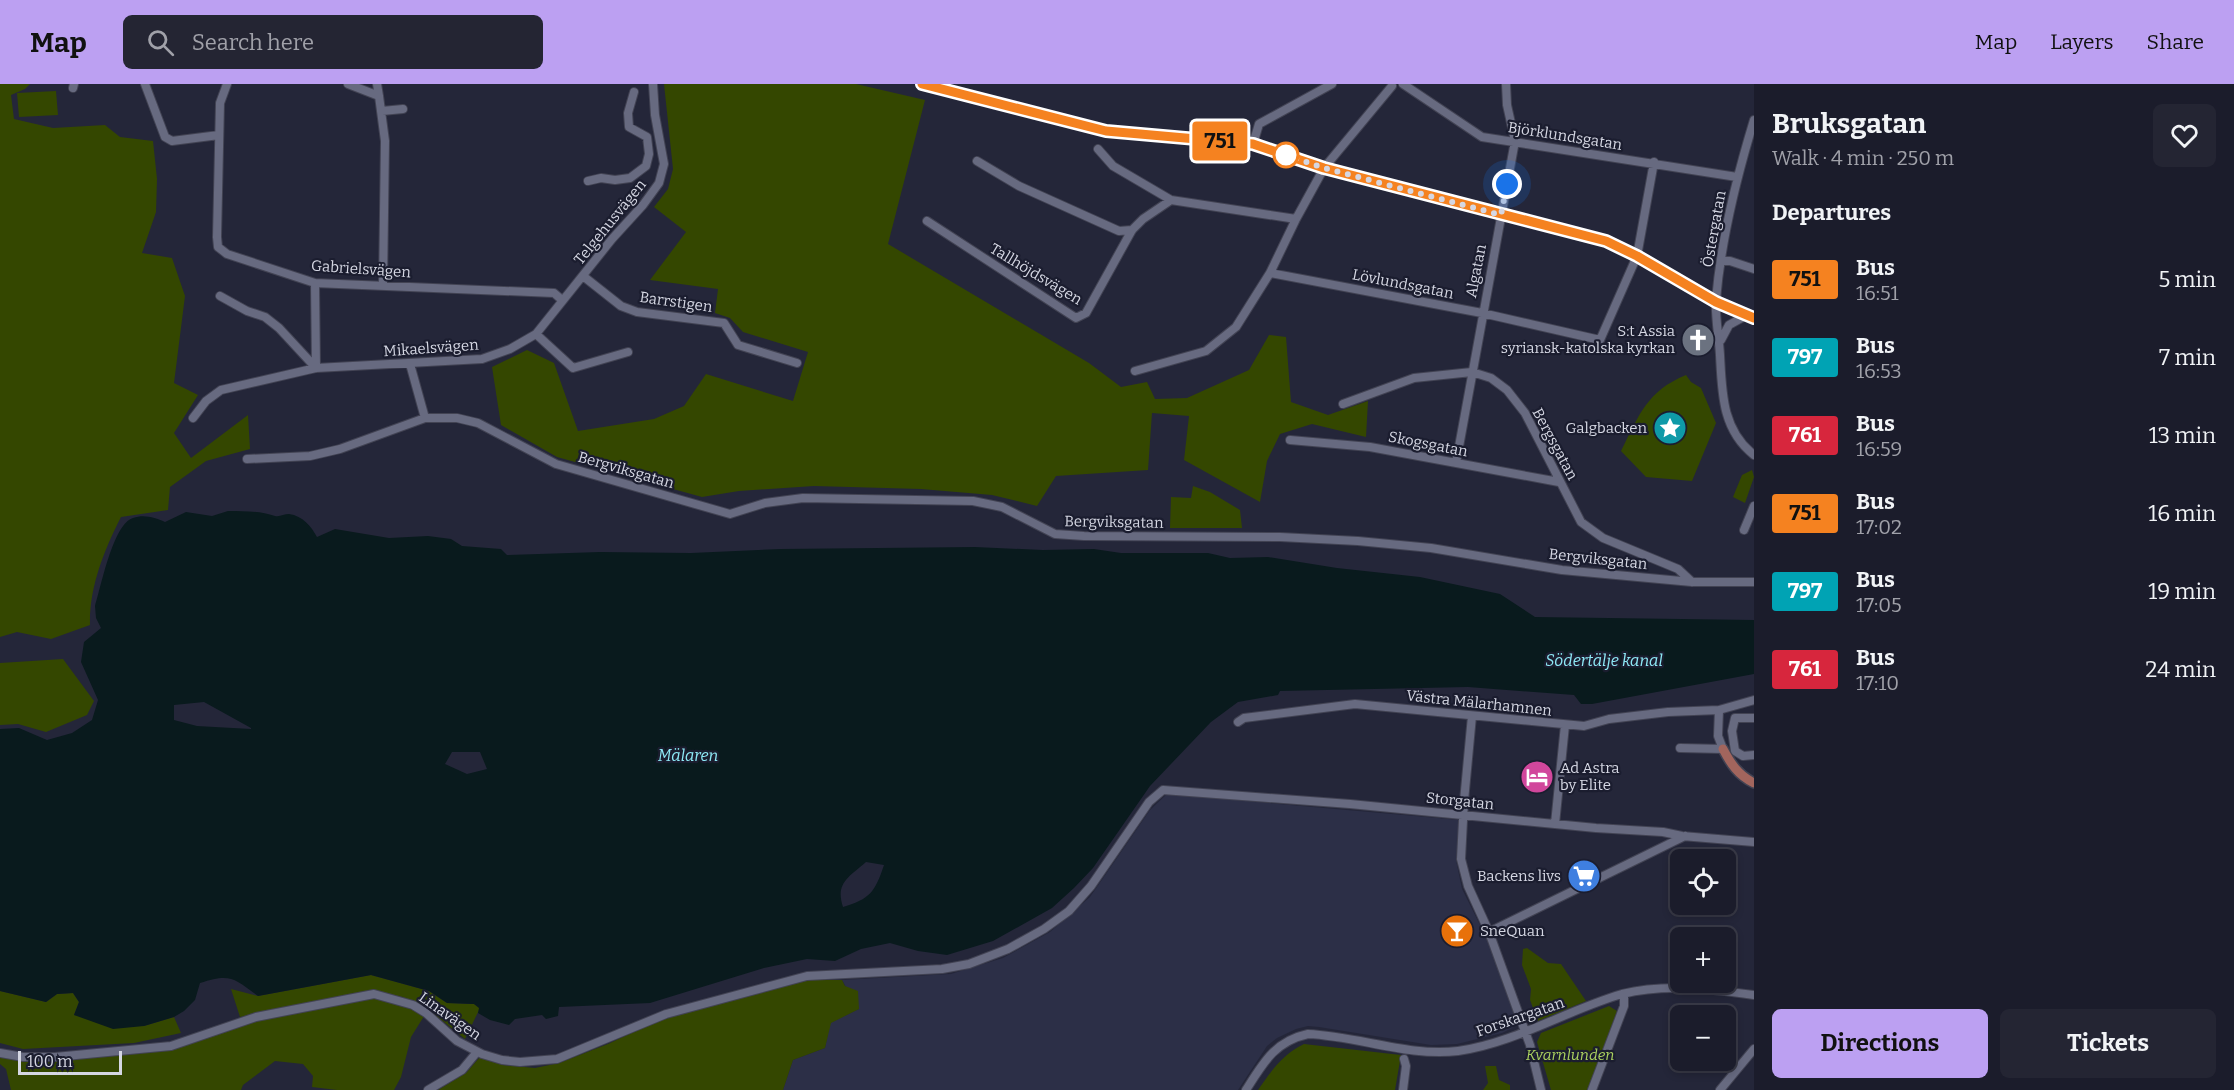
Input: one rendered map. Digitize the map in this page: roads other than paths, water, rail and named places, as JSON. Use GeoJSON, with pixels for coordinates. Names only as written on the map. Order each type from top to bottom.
{"type":"FeatureCollection","features":[{"type":"Feature","properties":{"kind":"main road"},"geometry":{"type":"LineString","coordinates":[[1723,749],[1731,765],[1743,777],[1754,783]]}},
{"type":"Feature","properties":{"kind":"street"},"geometry":{"type":"LineString","coordinates":[[145,84],[165,137],[172,141],[219,135]]}},
{"type":"Feature","properties":{"kind":"street","name":"Gabrielsvägen"},"geometry":{"type":"LineString","coordinates":[[227,84],[220,103],[218,247],[227,254],[315,283],[554,293],[562,300]]}},
{"type":"Feature","properties":{"kind":"street"},"geometry":{"type":"LineString","coordinates":[[348,84],[379,96]]}},
{"type":"Feature","properties":{"kind":"street"},"geometry":{"type":"LineString","coordinates":[[377,84],[385,141],[383,285]]}},
{"type":"Feature","properties":{"kind":"street","name":"Telgehusvägen"},"geometry":{"type":"LineString","coordinates":[[562,300],[659,183],[664,164],[655,115],[653,84]]}},
{"type":"Feature","properties":{"kind":"street"},"geometry":{"type":"LineString","coordinates":[[922,84],[1106,131],[1253,144],[1324,168],[1606,241],[1637,256],[1716,302],[1751,317]]}},
{"type":"Feature","properties":{"kind":"street"},"geometry":{"type":"LineString","coordinates":[[1253,144],[1259,124],[1332,84]]}},
{"type":"Feature","properties":{"kind":"street","name":"Björklundsgatan"},"geometry":{"type":"LineString","coordinates":[[1403,84],[1482,137],[1654,162],[1737,177]]}},
{"type":"Feature","properties":{"kind":"street","name":"Algatan"},"geometry":{"type":"LineString","coordinates":[[1456,463],[1515,141],[1508,117],[1506,84]]}},
{"type":"Feature","properties":{"kind":"street"},"geometry":{"type":"LineString","coordinates":[[1135,371],[1206,351],[1236,327],[1270,273],[1324,168],[1392,85]]}},
{"type":"Feature","properties":{"kind":"street"},"geometry":{"type":"LineString","coordinates":[[588,181],[601,178],[615,180],[630,178],[646,166],[649,154],[647,137],[629,127],[628,113],[634,92]]}},
{"type":"Feature","properties":{"kind":"street"},"geometry":{"type":"LineString","coordinates":[[382,111],[403,108]]}},
{"type":"Feature","properties":{"kind":"street","name":"Östergatan"},"geometry":{"type":"LineString","coordinates":[[1754,120],[1737,177],[1721,261],[1716,302],[1727,419],[1740,443],[1754,456]]}},
{"type":"Feature","properties":{"kind":"street"},"geometry":{"type":"LineString","coordinates":[[1098,149],[1113,166],[1171,200],[1296,219]]}},
{"type":"Feature","properties":{"kind":"street"},"geometry":{"type":"LineString","coordinates":[[977,161],[1019,186],[1049,200],[1119,231],[1132,230]]}},
{"type":"Feature","properties":{"kind":"street"},"geometry":{"type":"LineString","coordinates":[[1637,256],[1654,162]]}},
{"type":"Feature","properties":{"kind":"street","name":"Tallhöjdsvägen"},"geometry":{"type":"LineString","coordinates":[[927,221],[1076,318],[1086,313],[1132,230],[1143,219],[1171,200]]}},
{"type":"Feature","properties":{"kind":"street","name":"Lövlundsgatan"},"geometry":{"type":"LineString","coordinates":[[1270,273],[1482,313],[1600,340],[1637,256]]}},
{"type":"Feature","properties":{"kind":"street"},"geometry":{"type":"LineString","coordinates":[[1721,261],[1730,261],[1754,269]]}},
{"type":"Feature","properties":{"kind":"street","name":"Barrstigen"},"geometry":{"type":"LineString","coordinates":[[583,276],[621,306],[637,312],[724,323],[738,345],[797,363]]}},
{"type":"Feature","properties":{"kind":"street"},"geometry":{"type":"LineString","coordinates":[[315,283],[316,368]]}},
{"type":"Feature","properties":{"kind":"street"},"geometry":{"type":"LineString","coordinates":[[220,296],[247,311],[265,317],[279,328],[316,368]]}},
{"type":"Feature","properties":{"kind":"street","name":"Mikaelsvägen"},"geometry":{"type":"LineString","coordinates":[[192,418],[206,401],[221,390],[316,368],[482,359],[510,349],[536,334],[562,300]]}},
{"type":"Feature","properties":{"kind":"street"},"geometry":{"type":"LineString","coordinates":[[1720,345],[1723,333],[1729,325],[1751,317]]}},
{"type":"Feature","properties":{"kind":"street"},"geometry":{"type":"LineString","coordinates":[[536,334],[573,368],[628,352]]}},
{"type":"Feature","properties":{"kind":"street"},"geometry":{"type":"LineString","coordinates":[[410,364],[425,418]]}},
{"type":"Feature","properties":{"kind":"street","name":"Bergsgatan"},"geometry":{"type":"LineString","coordinates":[[1343,404],[1414,378],[1472,372],[1491,378],[1507,390],[1525,413],[1581,522],[1604,538],[1678,570],[1692,582]]}},
{"type":"Feature","properties":{"kind":"street","name":"Bergviksgatan"},"geometry":{"type":"LineString","coordinates":[[247,459],[310,456],[340,449],[425,418],[457,418],[475,422],[556,464],[730,514],[765,503],[803,498],[973,501],[1002,507],[1055,534],[1280,537],[1358,541],[1431,548],[1562,570],[1692,582],[1754,582]]}},
{"type":"Feature","properties":{"kind":"street","name":"Skogsgatan"},"geometry":{"type":"LineString","coordinates":[[1290,440],[1370,447],[1559,482]]}},
{"type":"Feature","properties":{"kind":"street"},"geometry":{"type":"LineString","coordinates":[[1744,530],[1754,506]]}},
{"type":"Feature","properties":{"kind":"street","name":"Västra Mälarhamnen"},"geometry":{"type":"LineString","coordinates":[[1238,722],[1244,718],[1355,704],[1584,726],[1601,720],[1668,712],[1719,710],[1754,700]]}},
{"type":"Feature","properties":{"kind":"street"},"geometry":{"type":"LineString","coordinates":[[1680,748],[1723,749],[1718,736],[1719,710]]}},
{"type":"Feature","properties":{"kind":"street"},"geometry":{"type":"LineString","coordinates":[[1472,716],[1461,859],[1468,886],[1489,932],[1525,1031],[1541,1090]]}},
{"type":"Feature","properties":{"kind":"street"},"geometry":{"type":"LineString","coordinates":[[1754,718],[1735,718],[1732,731],[1735,751],[1743,756],[1754,755]]}},
{"type":"Feature","properties":{"kind":"street"},"geometry":{"type":"LineString","coordinates":[[1555,824],[1565,725]]}},
{"type":"Feature","properties":{"kind":"street","name":"Storgatan"},"geometry":{"type":"LineString","coordinates":[[1163,790],[1555,824],[1663,831],[1684,837],[1754,842]]}},
{"type":"Feature","properties":{"kind":"street","name":"Linavägen"},"geometry":{"type":"LineString","coordinates":[[0,1053],[23,1057],[55,1057],[171,1046],[256,1017],[374,994],[413,1005],[426,1013],[457,1041],[477,1052],[502,1060],[520,1062],[557,1059],[666,1014],[807,976],[915,971],[969,964],[1008,949],[1044,929],[1069,911],[1091,886],[1149,802],[1163,790]]}},
{"type":"Feature","properties":{"kind":"street"},"geometry":{"type":"LineString","coordinates":[[1489,932],[1684,837]]}},
{"type":"Feature","properties":{"kind":"street","name":"Forskargatan"},"geometry":{"type":"LineString","coordinates":[[1246,1090],[1272,1051],[1289,1040],[1308,1034],[1431,1052],[1466,1049],[1512,1037],[1624,994],[1662,988],[1703,988],[1754,994]]}},
{"type":"Feature","properties":{"kind":"street"},"geometry":{"type":"LineString","coordinates":[[1592,1090],[1624,1005],[1624,994]]}},
{"type":"Feature","properties":{"kind":"street"},"geometry":{"type":"LineString","coordinates":[[1720,1090],[1754,1049]]}},
{"type":"Feature","properties":{"kind":"street"},"geometry":{"type":"LineString","coordinates":[[428,1090],[462,1070],[477,1052]]}},
{"type":"Feature","properties":{"kind":"street"},"geometry":{"type":"LineString","coordinates":[[1403,1090],[1406,1066],[1404,1059]]}},
{"type":"Feature","properties":{"kind":"water","name":"Mälaren"},"geometry":{"type":"Polygon","coordinates":[[[228,511],[258,512],[277,516],[289,514],[306,522],[317,537],[335,529],[389,538],[428,536],[451,539],[462,546],[501,549],[507,555],[975,547],[1043,550],[1094,549],[1121,553],[1208,553],[1230,558],[1268,557],[1337,568],[1420,577],[1500,594],[1535,617],[1754,620],[1754,674],[1592,704],[1581,704],[1574,695],[1468,687],[1280,691],[1278,695],[1238,702],[1211,722],[1150,786],[1093,868],[1052,908],[993,941],[947,955],[918,951],[890,943],[861,949],[835,961],[807,959],[764,968],[650,1003],[559,1007],[558,1016],[546,1019],[542,1015],[515,1019],[509,1025],[490,1020],[478,1013],[479,1008],[474,1004],[447,1003],[429,991],[371,975],[258,996],[237,981],[218,978],[200,983],[195,1000],[174,1017],[144,1026],[113,1029],[74,1015],[79,1002],[73,993],[57,994],[46,1002],[0,991],[0,729],[19,728],[47,740],[72,733],[92,720],[98,700],[81,662],[84,642],[101,628],[96,618],[95,606],[119,532],[133,518],[142,516],[165,522],[186,512],[212,516],[228,511]],[[204,702],[174,705],[174,720],[197,726],[251,729],[251,728],[204,702]],[[452,752],[445,764],[467,774],[487,769],[480,752],[452,752]],[[866,862],[842,886],[843,907],[860,901],[870,893],[878,882],[884,865],[866,862]]]}},
{"type":"Feature","properties":{"kind":"place","name":"S:t Assia syriansk-katolska kyrkan"},"geometry":{"type":"Point","coordinates":[1698,340]}},
{"type":"Feature","properties":{"kind":"place","name":"Galgbacken"},"geometry":{"type":"Point","coordinates":[1670,428]}},
{"type":"Feature","properties":{"kind":"place","name":"Ad Astra by Elite"},"geometry":{"type":"Point","coordinates":[1537,777]}},
{"type":"Feature","properties":{"kind":"place","name":"Backens livs"},"geometry":{"type":"Point","coordinates":[1584,876]}},
{"type":"Feature","properties":{"kind":"place","name":"SneQuan"},"geometry":{"type":"Point","coordinates":[1457,931]}},
{"type":"Feature","properties":{"kind":"water label","name":"Södertälje kanal"},"geometry":{"type":"Point","coordinates":[1604,660]}},
{"type":"Feature","properties":{"kind":"park label","name":"Kvarnlunden"},"geometry":{"type":"Point","coordinates":[1570,1055]}}]}
